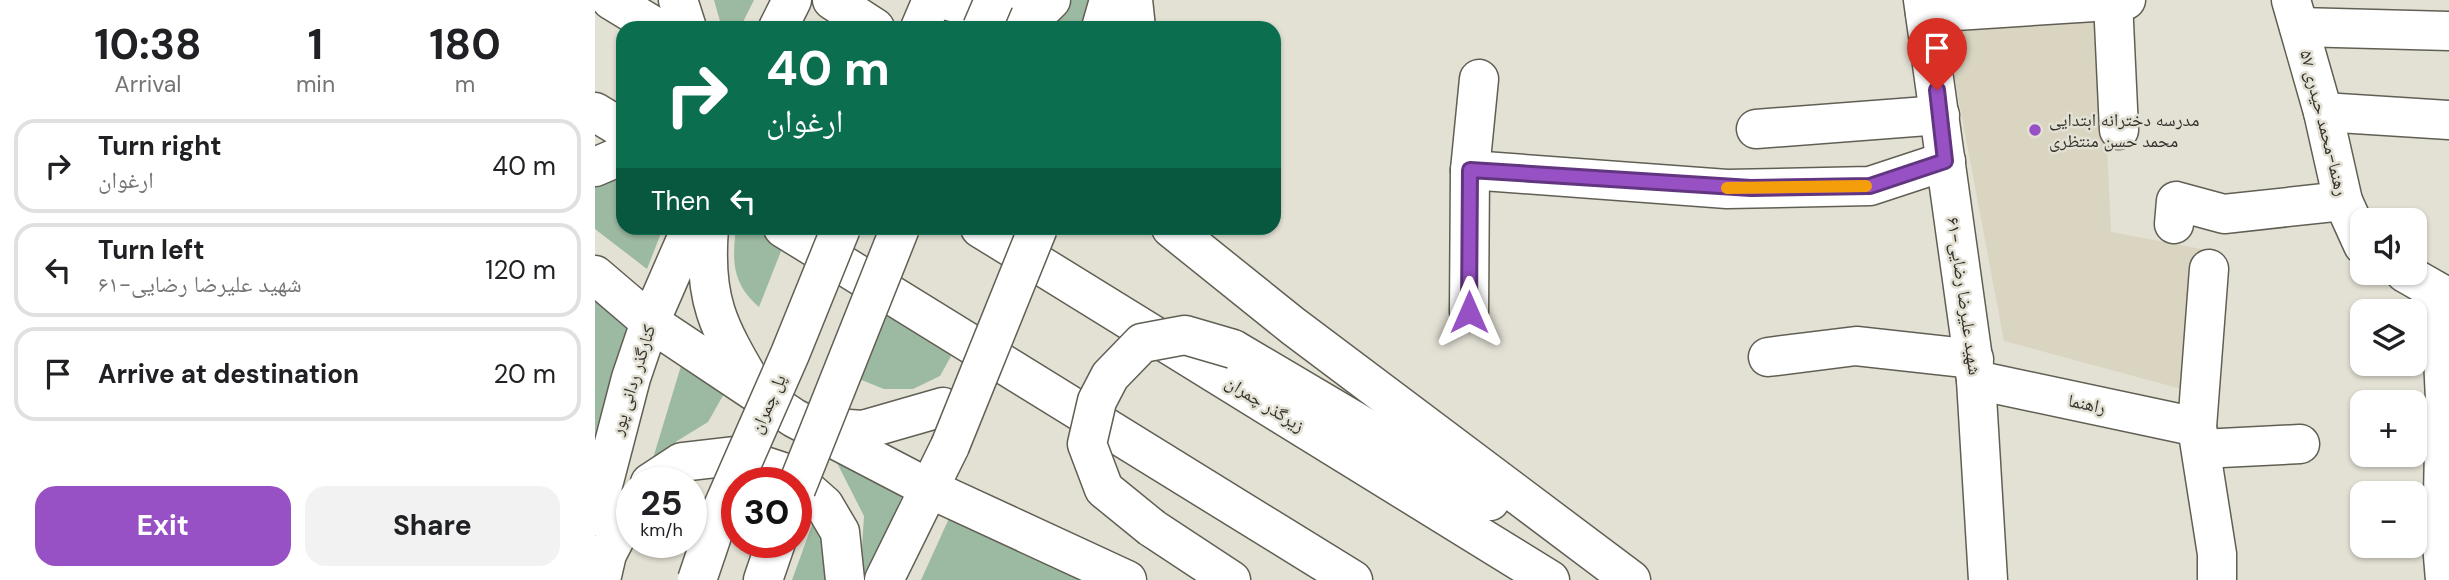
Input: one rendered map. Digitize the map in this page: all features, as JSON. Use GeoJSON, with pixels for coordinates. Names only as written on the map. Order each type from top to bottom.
{"type":"FeatureCollection","features":[{"type":"Feature","properties":{"kind":"main road"},"geometry":{"type":"LineString","coordinates":[[611,0],[646,21]]}},
{"type":"Feature","properties":{"kind":"main road"},"geometry":{"type":"LineString","coordinates":[[678,0],[685,21]]}},
{"type":"Feature","properties":{"kind":"main road"},"geometry":{"type":"LineString","coordinates":[[782,21],[792,0]]}},
{"type":"Feature","properties":{"kind":"main road"},"geometry":{"type":"LineString","coordinates":[[832,0],[864,21]]}},
{"type":"Feature","properties":{"kind":"main road"},"geometry":{"type":"LineString","coordinates":[[923,21],[932,0]]}},
{"type":"Feature","properties":{"kind":"main road"},"geometry":{"type":"LineString","coordinates":[[945,0],[1010,17],[1045,6],[1051,0]]}},
{"type":"Feature","properties":{"kind":"main road"},"geometry":{"type":"LineString","coordinates":[[985,21],[994,0]]}},
{"type":"Feature","properties":{"kind":"main road"},"geometry":{"type":"LineString","coordinates":[[1103,21],[1109,0]]}},
{"type":"Feature","properties":{"kind":"main road"},"geometry":{"type":"LineString","coordinates":[[1133,0],[1135,21]]}},
{"type":"Feature","properties":{"kind":"main road"},"geometry":{"type":"LineString","coordinates":[[1924,7],[2126,0]]}},
{"type":"Feature","properties":{"kind":"main road"},"geometry":{"type":"LineString","coordinates":[[2113,1],[2119,130]]}},
{"type":"Feature","properties":{"kind":"main road","name":"۶۱-شهید علیرضا رضایی"},"geometry":{"type":"LineString","coordinates":[[1924,7],[1975,370],[1988,580]]}},
{"type":"Feature","properties":{"kind":"main road"},"geometry":{"type":"LineString","coordinates":[[2295,14],[2449,31]]}},
{"type":"Feature","properties":{"kind":"main road","name":"۵۷ رهنما-محمد حیدری"},"geometry":{"type":"LineString","coordinates":[[2295,14],[2323,112],[2343,201],[2350,216]]}},
{"type":"Feature","properties":{"kind":"main road"},"geometry":{"type":"LineString","coordinates":[[1469,312],[1470,170],[1479,79]]}},
{"type":"Feature","properties":{"kind":"main road"},"geometry":{"type":"LineString","coordinates":[[595,112],[616,125]]}},
{"type":"Feature","properties":{"kind":"main road"},"geometry":{"type":"LineString","coordinates":[[2323,112],[2449,120]]}},
{"type":"Feature","properties":{"kind":"main road"},"geometry":{"type":"LineString","coordinates":[[1756,129],[1940,115]]}},
{"type":"Feature","properties":{"kind":"main road"},"geometry":{"type":"LineString","coordinates":[[595,167],[616,158]]}},
{"type":"Feature","properties":{"kind":"main road"},"geometry":{"type":"LineString","coordinates":[[1470,170],[1727,188],[1779,188],[1870,186],[1945,161]]}},
{"type":"Feature","properties":{"kind":"main road"},"geometry":{"type":"LineString","coordinates":[[2174,224],[2176,201],[2224,214],[2343,201]]}},
{"type":"Feature","properties":{"kind":"main road"},"geometry":{"type":"LineString","coordinates":[[794,235],[1353,580]]}},
{"type":"Feature","properties":{"kind":"main road","name":"پل چمران"},"geometry":{"type":"LineString","coordinates":[[697,580],[718,518],[790,354],[838,235]]}},
{"type":"Feature","properties":{"kind":"main road"},"geometry":{"type":"LineString","coordinates":[[805,467],[898,235]]}},
{"type":"Feature","properties":{"kind":"main road","name":"زیرگذر چمران"},"geometry":{"type":"LineString","coordinates":[[991,235],[1551,580]]}},
{"type":"Feature","properties":{"kind":"main road"},"geometry":{"type":"LineString","coordinates":[[1019,275],[1020,235]]}},
{"type":"Feature","properties":{"kind":"main road"},"geometry":{"type":"LineString","coordinates":[[884,580],[950,446],[1035,235]]}},
{"type":"Feature","properties":{"kind":"main road"},"geometry":{"type":"LineString","coordinates":[[1180,235],[1293,326],[1630,580]]}},
{"type":"Feature","properties":{"kind":"main road"},"geometry":{"type":"LineString","coordinates":[[1214,235],[1293,326]]}},
{"type":"Feature","properties":{"kind":"main road"},"geometry":{"type":"LineString","coordinates":[[697,240],[711,303],[723,335],[758,394]]}},
{"type":"Feature","properties":{"kind":"main road","name":"کنارگذر ردانی پور"},"geometry":{"type":"LineString","coordinates":[[595,516],[631,378],[650,322],[697,240]]}},
{"type":"Feature","properties":{"kind":"main road"},"geometry":{"type":"LineString","coordinates":[[2209,270],[2199,438],[2217,554],[2217,580]]}},
{"type":"Feature","properties":{"kind":"main road"},"geometry":{"type":"LineString","coordinates":[[595,275],[650,322],[810,426],[930,489],[1128,580]]}},
{"type":"Feature","properties":{"kind":"main road"},"geometry":{"type":"LineString","coordinates":[[2427,282],[2446,289],[2446,556]]}},
{"type":"Feature","properties":{"kind":"main road"},"geometry":{"type":"LineString","coordinates":[[1231,580],[1151,528],[1104,489],[1087,444],[1097,401],[1110,376],[1142,343],[1185,335],[1233,349],[1625,580]]}},
{"type":"Feature","properties":{"kind":"main road","name":"راهنما"},"geometry":{"type":"LineString","coordinates":[[1769,357],[1856,346],[1975,370],[2199,438],[2300,444]]}},
{"type":"Feature","properties":{"kind":"main road"},"geometry":{"type":"LineString","coordinates":[[810,426],[863,430],[943,407],[991,347]]}},
{"type":"Feature","properties":{"kind":"main road"},"geometry":{"type":"LineString","coordinates":[[674,467],[682,462],[734,456],[789,474],[824,505],[840,532],[845,580]]}},
{"type":"Feature","properties":{"kind":"main road"},"geometry":{"type":"LineString","coordinates":[[601,580],[607,554],[616,537]]}},
{"type":"Feature","properties":{"kind":"main road"},"geometry":{"type":"LineString","coordinates":[[763,580],[771,558]]}},
{"type":"Feature","properties":{"kind":"shaded area","name":"مدرسه دخترانه ابتدایی محمد حسن منتظری"},"geometry":{"type":"Polygon","coordinates":[[[2101,22],[2111,232],[2212,251],[2200,394],[2004,341],[1945,27],[2101,22]]]}},
{"type":"Feature","properties":{"kind":"green space"},"geometry":{"type":"Polygon","coordinates":[[[714,0],[754,0],[744,21],[720,21],[714,0]]]}},
{"type":"Feature","properties":{"kind":"green space"},"geometry":{"type":"Polygon","coordinates":[[[1072,0],[1095,0],[1090,21],[1040,21],[1064,8],[1072,0]]]}},
{"type":"Feature","properties":{"kind":"green space"},"geometry":{"type":"Polygon","coordinates":[[[616,176],[616,235],[660,235],[647,269],[595,229],[595,181],[616,176]]]}},
{"type":"Feature","properties":{"kind":"green space"},"geometry":{"type":"Polygon","coordinates":[[[735,235],[764,235],[783,246],[759,307],[743,290],[736,271],[735,235]]]}},
{"type":"Feature","properties":{"kind":"green space"},"geometry":{"type":"Polygon","coordinates":[[[595,293],[631,323],[595,441],[595,293]]]}},
{"type":"Feature","properties":{"kind":"green space"},"geometry":{"type":"Polygon","coordinates":[[[886,315],[955,349],[940,376],[913,389],[884,389],[859,379],[886,315]]]}},
{"type":"Feature","properties":{"kind":"green space"},"geometry":{"type":"Polygon","coordinates":[[[681,366],[725,392],[708,422],[677,441],[651,465],[681,366]]]}},
{"type":"Feature","properties":{"kind":"green space"},"geometry":{"type":"Polygon","coordinates":[[[832,453],[905,489],[867,580],[857,580],[864,516],[832,453]]]}},
{"type":"Feature","properties":{"kind":"green space"},"geometry":{"type":"Polygon","coordinates":[[[816,514],[831,580],[792,580],[800,558],[812,558],[812,525],[816,514]]]}},
{"type":"Feature","properties":{"kind":"green space"},"geometry":{"type":"Polygon","coordinates":[[[951,514],[1102,580],[921,580],[951,514]]]}},
{"type":"Feature","properties":{"kind":"slow traffic"},"geometry":{"type":"LineString","coordinates":[[1727,188],[1866,186]]}},
{"type":"Feature","properties":{"kind":"place","name":"مدرسه دخترانه ابتدایی محمد حسن منتظری"},"geometry":{"type":"Point","coordinates":[2035,130]}},
{"type":"Feature","properties":{"kind":"route"},"geometry":{"type":"LineString","coordinates":[[1469,312],[1470,170],[1727,188],[1870,186],[1945,161],[1937,90]]}}]}
